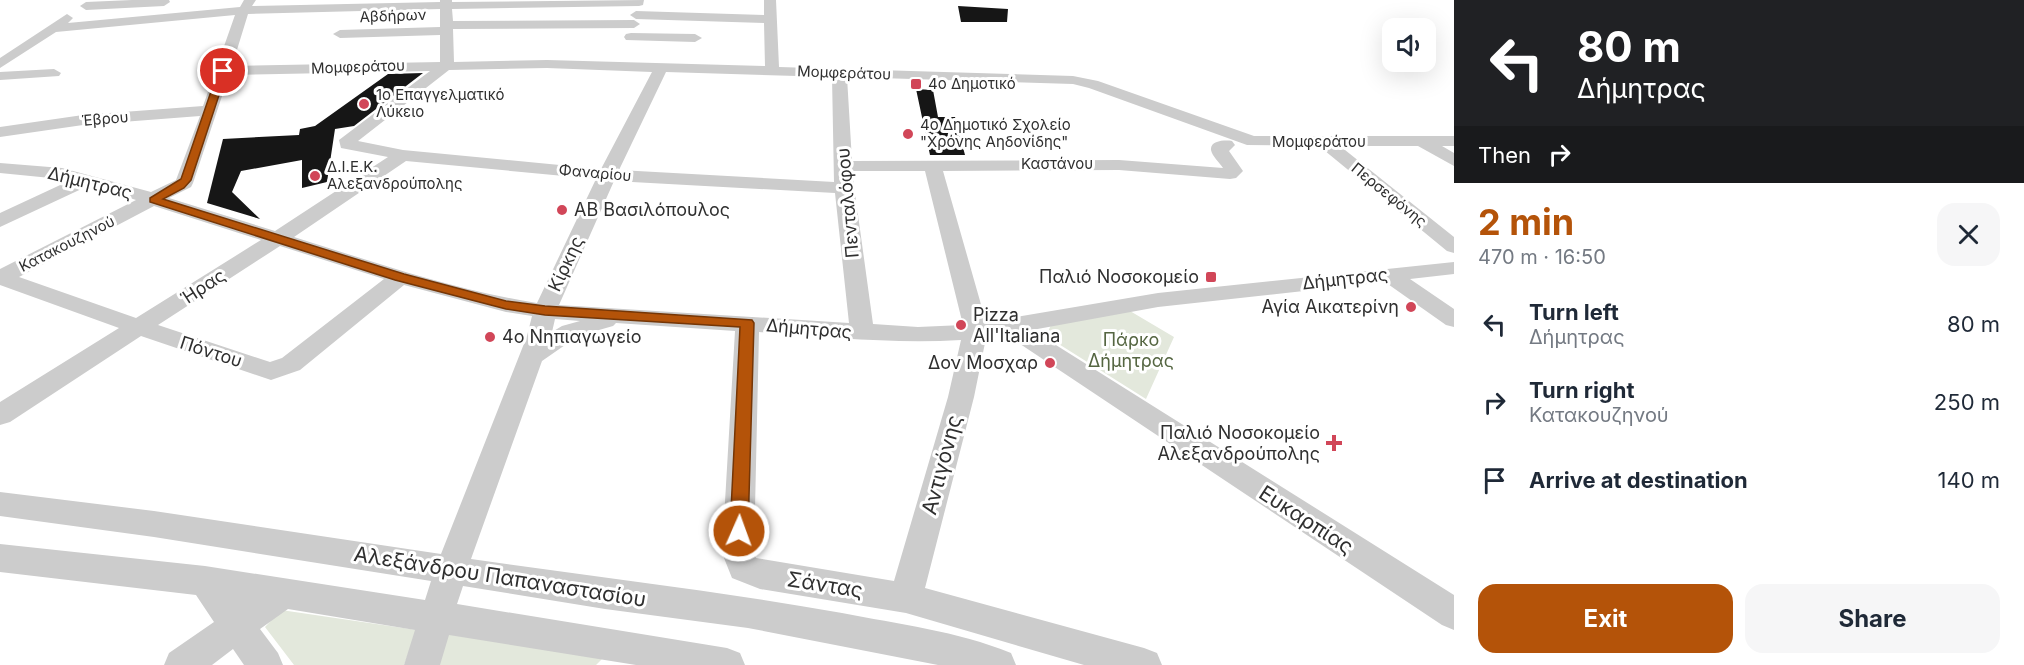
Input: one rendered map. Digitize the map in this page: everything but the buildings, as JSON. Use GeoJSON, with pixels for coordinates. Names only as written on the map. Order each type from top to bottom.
{"type":"FeatureCollection","features":[{"type":"Feature","properties":{"kind":"street"},"geometry":{"type":"LineString","coordinates":[[770,0],[772,71]]}},
{"type":"Feature","properties":{"kind":"street"},"geometry":{"type":"LineString","coordinates":[[54,28],[247,5],[575,1],[632,31],[695,38]]}},
{"type":"Feature","properties":{"kind":"street"},"geometry":{"type":"LineString","coordinates":[[0,64],[90,3],[179,2]]}},
{"type":"Feature","properties":{"kind":"street"},"geometry":{"type":"LineString","coordinates":[[446,2],[447,65]]}},
{"type":"Feature","properties":{"kind":"street","name":"Κατακουζηνού"},"geometry":{"type":"LineString","coordinates":[[0,278],[154,200],[180,186],[186,180],[247,5]]}},
{"type":"Feature","properties":{"kind":"street"},"geometry":{"type":"LineString","coordinates":[[632,31],[771,19]]}},
{"type":"Feature","properties":{"kind":"street","name":"Αβδήρων"},"geometry":{"type":"LineString","coordinates":[[340,34],[447,28],[632,31]]}},
{"type":"Feature","properties":{"kind":"street","name":"Μομφεράτου"},"geometry":{"type":"LineString","coordinates":[[223,71],[447,65],[632,31],[662,66],[1082,81],[1240,138],[1264,142],[1454,141]]}},
{"type":"Feature","properties":{"kind":"street"},"geometry":{"type":"LineString","coordinates":[[0,45],[31,42]]}},
{"type":"Feature","properties":{"kind":"street","name":"Φαναρίου"},"geometry":{"type":"LineString","coordinates":[[447,65],[348,140],[347,144],[403,155],[607,175],[844,188]]}},
{"type":"Feature","properties":{"kind":"street","name":"Κίρκης"},"geometry":{"type":"LineString","coordinates":[[422,665],[451,570],[532,356],[545,310],[607,175],[662,66]]}},
{"type":"Feature","properties":{"kind":"street","name":"Πενταλόφου"},"geometry":{"type":"LineString","coordinates":[[839,73],[844,188],[862,333]]}},
{"type":"Feature","properties":{"kind":"street"},"geometry":{"type":"LineString","coordinates":[[0,76],[54,74]]}},
{"type":"Feature","properties":{"kind":"street","name":"Έβρου"},"geometry":{"type":"LineString","coordinates":[[0,132],[84,120],[211,110]]}},
{"type":"Feature","properties":{"kind":"street"},"geometry":{"type":"LineString","coordinates":[[1422,141],[1454,161]]}},
{"type":"Feature","properties":{"kind":"street","name":"Περσεφόνης"},"geometry":{"type":"LineString","coordinates":[[1324,142],[1454,247]]}},
{"type":"Feature","properties":{"kind":"street","name":"Καστάνου"},"geometry":{"type":"LineString","coordinates":[[844,166],[1119,165],[1230,174],[1234,171],[1220,151],[1220,147],[1226,145]]}},
{"type":"Feature","properties":{"kind":"street","name":"Ήρας"},"geometry":{"type":"LineString","coordinates":[[0,415],[277,239],[403,155]]}},
{"type":"Feature","properties":{"kind":"street","name":"Αντιγόνης"},"geometry":{"type":"LineString","coordinates":[[906,598],[961,397],[974,325],[932,165]]}},
{"type":"Feature","properties":{"kind":"street","name":"Δήμητρας"},"geometry":{"type":"LineString","coordinates":[[6,171],[62,173],[89,179],[400,277],[506,305],[545,310],[862,333],[918,335],[974,325],[1009,326],[1176,297],[1454,268]]}},
{"type":"Feature","properties":{"kind":"street"},"geometry":{"type":"LineString","coordinates":[[0,221],[89,179]]}},
{"type":"Feature","properties":{"kind":"street"},"geometry":{"type":"LineString","coordinates":[[1390,275],[1454,320]]}},
{"type":"Feature","properties":{"kind":"street","name":"Πόντου"},"geometry":{"type":"LineString","coordinates":[[0,278],[139,328],[271,371],[291,364],[400,277]]}},
{"type":"Feature","properties":{"kind":"street"},"geometry":{"type":"LineString","coordinates":[[532,356],[570,331],[625,316]]}},
{"type":"Feature","properties":{"kind":"street","name":"Σάντας"},"geometry":{"type":"LineString","coordinates":[[747,323],[738,554],[741,564],[751,572],[760,575],[906,598],[1144,665]]}},
{"type":"Feature","properties":{"kind":"street","name":"Ευκαρπίας"},"geometry":{"type":"LineString","coordinates":[[1009,326],[1454,614]]}},
{"type":"Feature","properties":{"kind":"street","name":"Αλεξάνδρου Παπαναστασίου"},"geometry":{"type":"LineString","coordinates":[[0,504],[154,524],[605,594],[748,612],[930,646],[998,665]]}},
{"type":"Feature","properties":{"kind":"street"},"geometry":{"type":"LineString","coordinates":[[0,558],[205,581],[437,616],[639,660],[727,665]]}},
{"type":"Feature","properties":{"kind":"street"},"geometry":{"type":"LineString","coordinates":[[205,581],[265,665]]}},
{"type":"Feature","properties":{"kind":"street"},"geometry":{"type":"LineString","coordinates":[[182,665],[284,593]]}},
{"type":"Feature","properties":{"kind":"green space","name":"Πάρκο Δήμητρας"},"geometry":{"type":"Polygon","coordinates":[[[1130,311],[1174,337],[1146,399],[1046,336],[1051,325],[1130,311]]]}},
{"type":"Feature","properties":{"kind":"green space"},"geometry":{"type":"Polygon","coordinates":[[[281,610],[417,630],[404,665],[294,665],[265,627],[281,610]]]}},
{"type":"Feature","properties":{"kind":"green space"},"geometry":{"type":"Polygon","coordinates":[[[444,633],[605,656],[596,665],[436,665],[444,633]]]}},
{"type":"Feature","properties":{"kind":"place","name":"4ο Δημοτικό"},"geometry":{"type":"Point","coordinates":[916,84]}},
{"type":"Feature","properties":{"kind":"place","name":"1ο Επαγγελματικό Λύκειο"},"geometry":{"type":"Point","coordinates":[364,104]}},
{"type":"Feature","properties":{"kind":"place","name":"4ο Δημοτικό Σχολείο \"Χρόνης Αηδονίδης\""},"geometry":{"type":"Point","coordinates":[908,134]}},
{"type":"Feature","properties":{"kind":"place","name":"Δ.Ι.Ε.Κ. Αλεξανδρούπολης"},"geometry":{"type":"Point","coordinates":[315,176]}},
{"type":"Feature","properties":{"kind":"place","name":"ΑΒ Βασιλόπουλος"},"geometry":{"type":"Point","coordinates":[562,210]}},
{"type":"Feature","properties":{"kind":"place","name":"Παλιό Νοσοκομείο"},"geometry":{"type":"Point","coordinates":[1211,277]}},
{"type":"Feature","properties":{"kind":"place","name":"Αγία Αικατερίνη"},"geometry":{"type":"Point","coordinates":[1411,307]}},
{"type":"Feature","properties":{"kind":"place","name":"Pizza All'Italiana"},"geometry":{"type":"Point","coordinates":[961,325]}},
{"type":"Feature","properties":{"kind":"place","name":"4ο Νηπιαγωγείο"},"geometry":{"type":"Point","coordinates":[490,337]}},
{"type":"Feature","properties":{"kind":"place","name":"Δον Μοσχαρ"},"geometry":{"type":"Point","coordinates":[1050,363]}},
{"type":"Feature","properties":{"kind":"place","name":"Παλιό Νοσοκομείο Αλεξανδρούπολης"},"geometry":{"type":"Point","coordinates":[1334,443]}},
{"type":"Feature","properties":{"kind":"route"},"geometry":{"type":"LineString","coordinates":[[223,71],[186,180],[180,186],[154,200],[400,277],[506,305],[545,310],[747,323],[739,531]]}}]}
